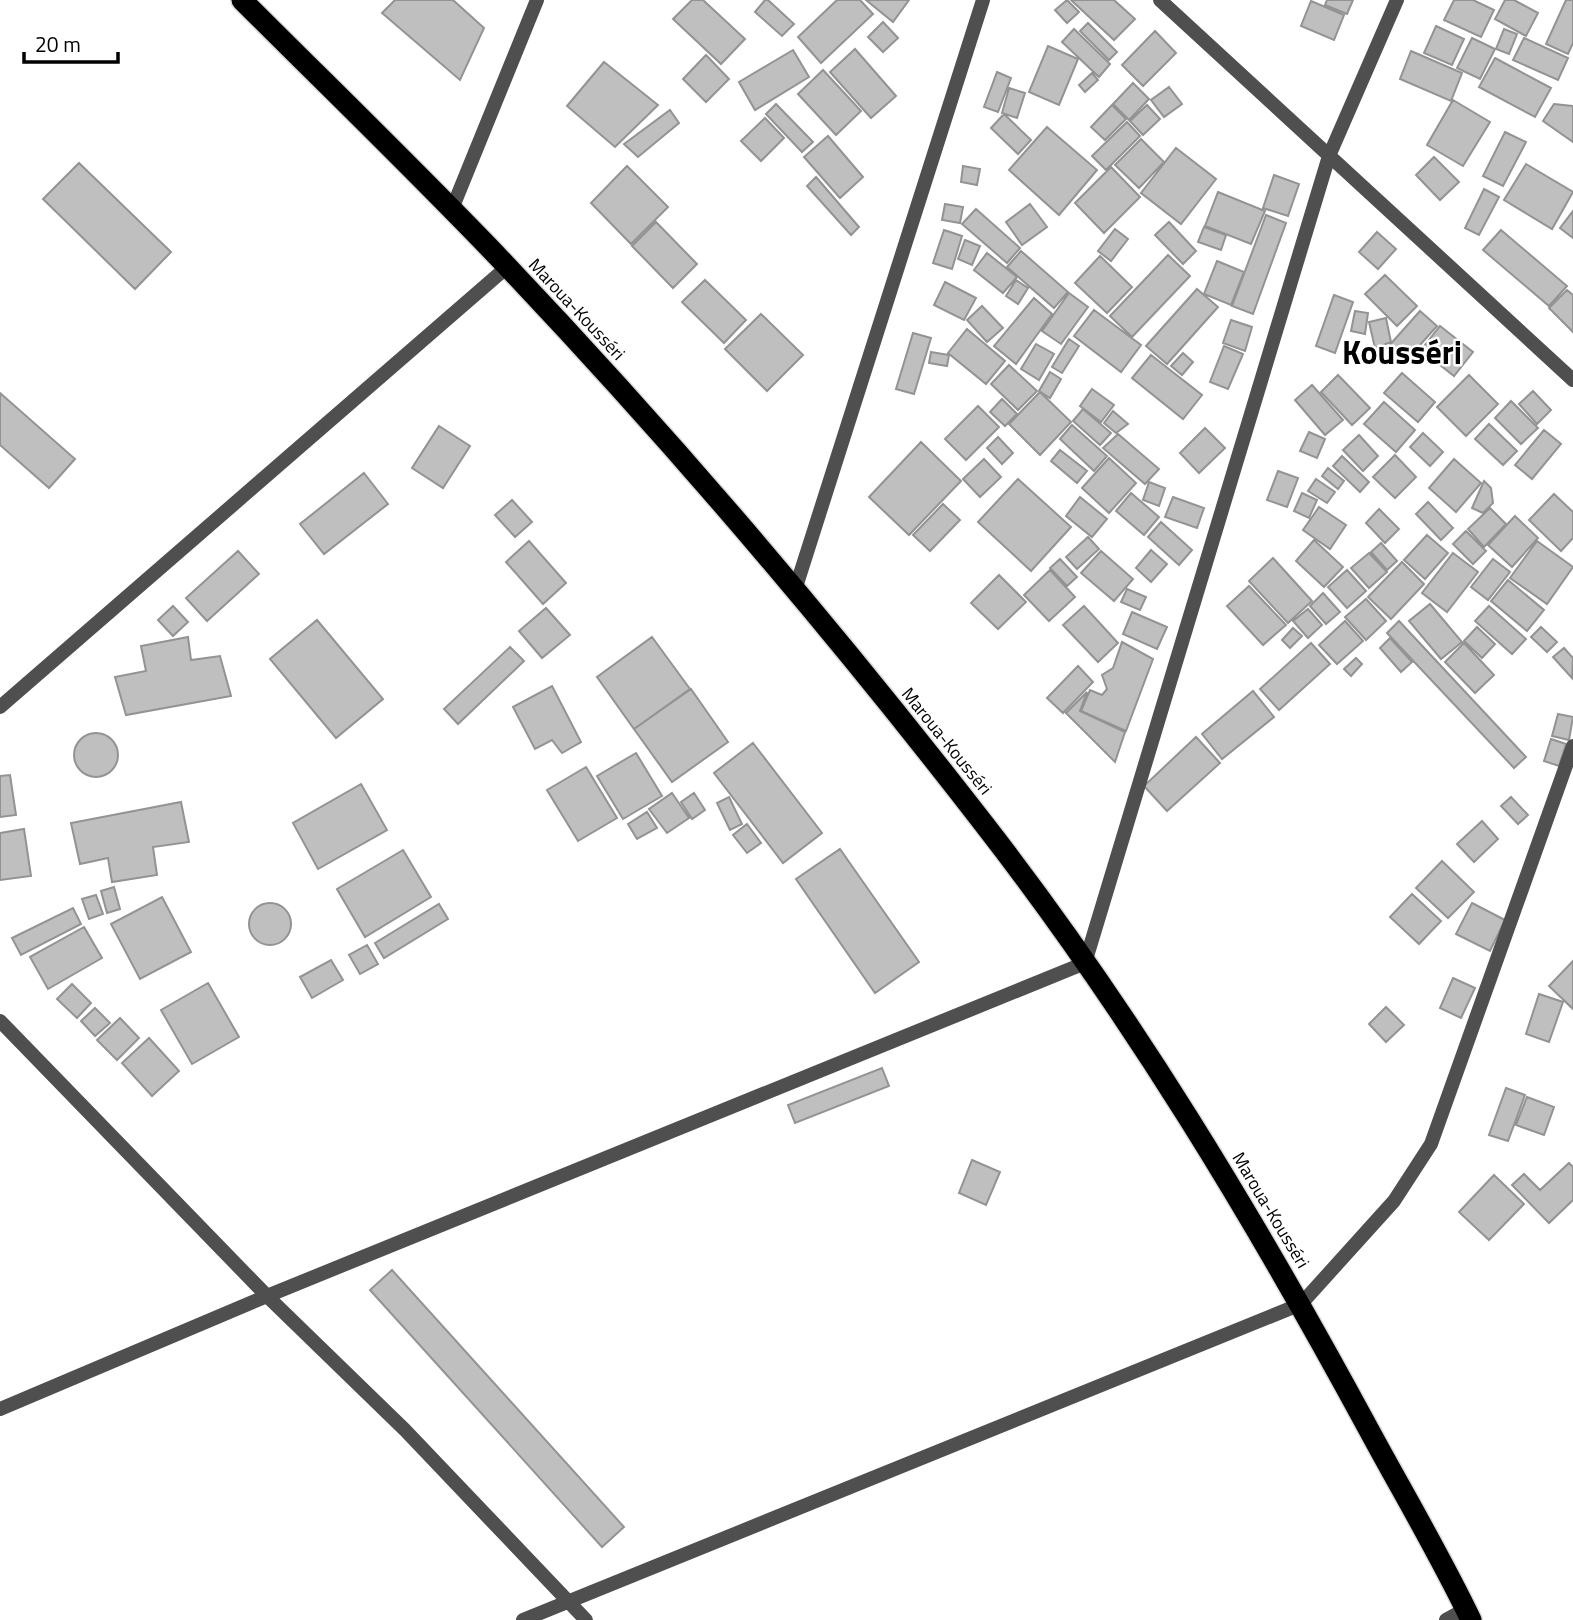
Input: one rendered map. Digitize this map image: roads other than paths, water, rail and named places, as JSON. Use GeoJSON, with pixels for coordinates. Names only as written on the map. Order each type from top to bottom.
{"type":"FeatureCollection","features":[{"type":"Feature","properties":{"kind":"highway","name":"Maroua-Kousséri"},"geometry":{"type":"LineString","coordinates":[[242,0],[452,209],[623,392],[795,590],[986,827],[1085,962],[1184,1109],[1301,1304],[1469,1614]]}},
{"type":"Feature","properties":{"kind":"street"},"geometry":{"type":"LineString","coordinates":[[452,209],[537,0]]}},
{"type":"Feature","properties":{"kind":"street"},"geometry":{"type":"LineString","coordinates":[[795,590],[983,0]]}},
{"type":"Feature","properties":{"kind":"street"},"geometry":{"type":"LineString","coordinates":[[1160,0],[1573,380]]}},
{"type":"Feature","properties":{"kind":"street"},"geometry":{"type":"LineString","coordinates":[[0,1409],[267,1296],[1085,962],[1329,156],[1397,0]]}},
{"type":"Feature","properties":{"kind":"street"},"geometry":{"type":"LineString","coordinates":[[0,707],[507,267]]}},
{"type":"Feature","properties":{"kind":"street"},"geometry":{"type":"LineString","coordinates":[[523,1620],[1301,1304],[1394,1201],[1431,1144],[1573,746]]}},
{"type":"Feature","properties":{"kind":"street"},"geometry":{"type":"LineString","coordinates":[[0,1021],[267,1296],[405,1430],[586,1620]]}},
{"type":"Feature","properties":{"kind":"street"},"geometry":{"type":"LineString","coordinates":[[1446,1620],[1469,1614]]}},
{"type":"Feature","properties":{"kind":"district","name":"Kousséri"},"geometry":{"type":"Point","coordinates":[1402,352]}}]}
